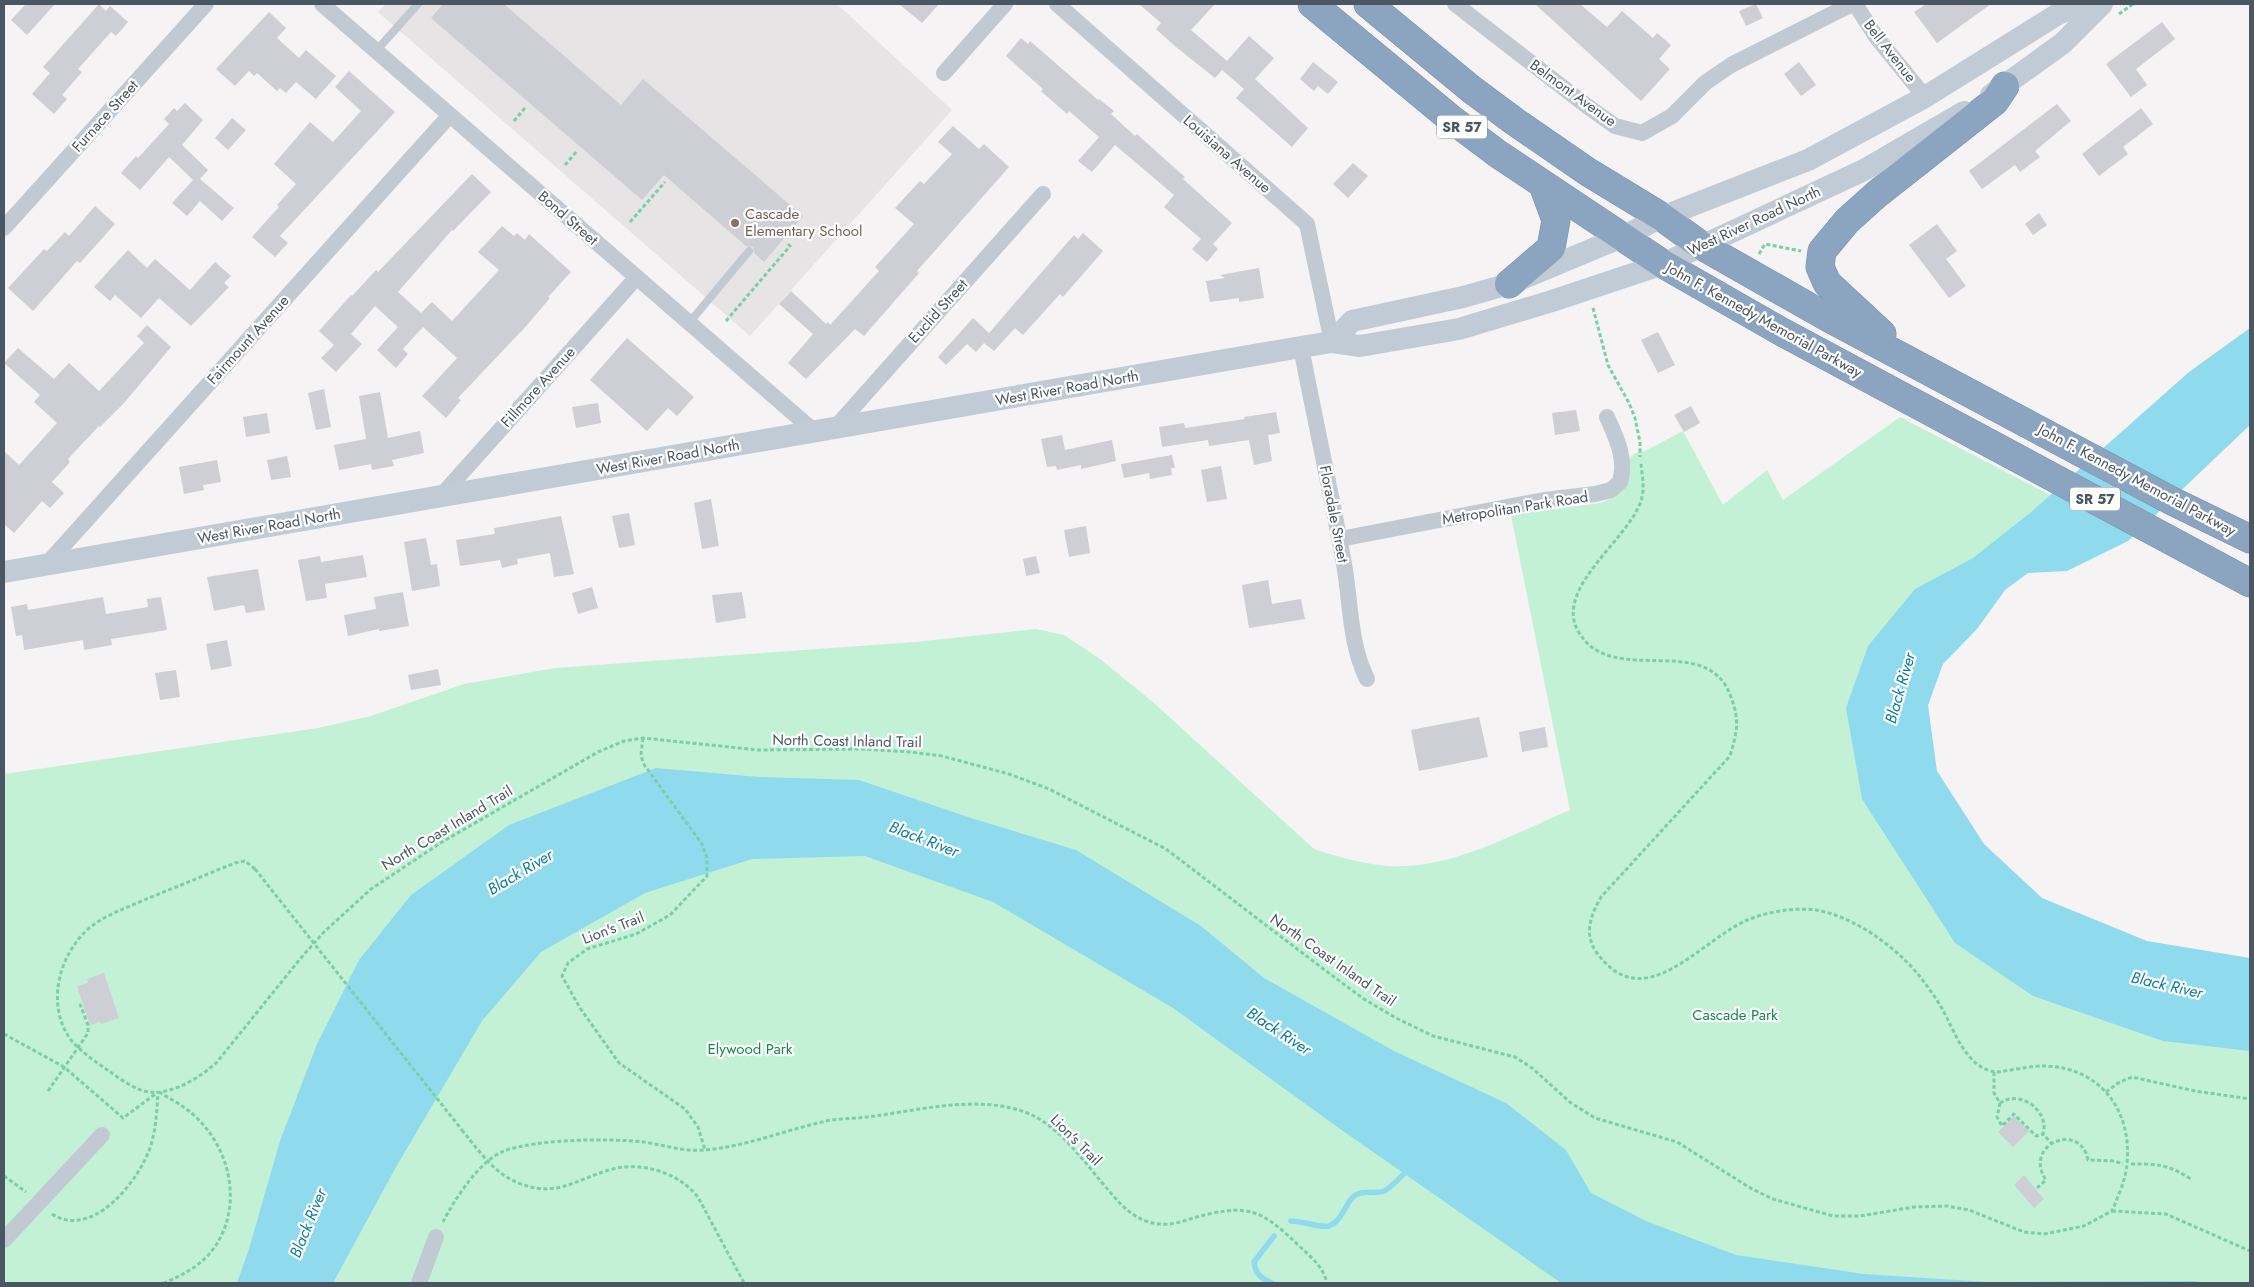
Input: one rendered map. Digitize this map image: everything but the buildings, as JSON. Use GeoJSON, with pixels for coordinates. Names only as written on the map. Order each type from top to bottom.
{"type":"FeatureCollection","features":[{"type":"Feature","properties":{"kind":"highway","name":"John F. Kennedy Memorial Parkway"},"geometry":{"type":"LineString","coordinates":[[1312,4],[1450,118],[1543,185],[1663,264],[1782,332],[2250,583]]}},
{"type":"Feature","properties":{"kind":"highway","name":"John F. Kennedy Memorial Parkway"},"geometry":{"type":"LineString","coordinates":[[1368,4],[1464,84],[1514,121],[1588,172],[1662,217],[1702,246],[1797,301],[1956,384],[2172,501],[2250,539]]}},
{"type":"Feature","properties":{"kind":"highway"},"geometry":{"type":"LineString","coordinates":[[1913,362],[1826,283],[1820,267],[1822,254],[1853,216],[1877,194],[1995,101],[2005,86]]}},
{"type":"Feature","properties":{"kind":"highway"},"geometry":{"type":"LineString","coordinates":[[1509,284],[1551,248],[1556,220],[1543,185]]}},
{"type":"Feature","properties":{"kind":"street","name":"Furnace Street"},"geometry":{"type":"LineString","coordinates":[[4,228],[206,4]]}},
{"type":"Feature","properties":{"kind":"street","name":"Bond Street"},"geometry":{"type":"LineString","coordinates":[[322,4],[689,322],[824,430]]}},
{"type":"Feature","properties":{"kind":"street"},"geometry":{"type":"LineString","coordinates":[[944,73],[1004,4]]}},
{"type":"Feature","properties":{"kind":"street","name":"Louisiana Avenue"},"geometry":{"type":"LineString","coordinates":[[1057,4],[1307,224],[1332,342]]}},
{"type":"Feature","properties":{"kind":"street","name":"Belmont Avenue"},"geometry":{"type":"LineString","coordinates":[[1455,4],[1594,111],[1616,126],[1642,133],[1672,116],[1705,82],[1731,65],[1853,4]]}},
{"type":"Feature","properties":{"kind":"street","name":"Bell Avenue"},"geometry":{"type":"LineString","coordinates":[[1853,4],[1877,38],[1926,97]]}},
{"type":"Feature","properties":{"kind":"street"},"geometry":{"type":"LineString","coordinates":[[1332,342],[1352,321],[1463,297],[1509,284],[1622,237],[1662,217],[1808,160],[1926,97],[2058,14],[2086,4]]}},
{"type":"Feature","properties":{"kind":"street","name":"West River Road North"},"geometry":{"type":"LineString","coordinates":[[4,572],[1301,347],[1332,342],[1360,346],[1459,329],[1552,301],[1663,264],[1864,170],[1947,123],[2005,86],[2063,43],[2102,4]]}},
{"type":"Feature","properties":{"kind":"street","name":"Fairmount Avenue"},"geometry":{"type":"LineString","coordinates":[[46,565],[450,115]]}},
{"type":"Feature","properties":{"kind":"street","name":"Euclid Street"},"geometry":{"type":"LineString","coordinates":[[824,430],[1043,194]]}},
{"type":"Feature","properties":{"kind":"street","name":"Fillmore Avenue"},"geometry":{"type":"LineString","coordinates":[[440,497],[637,277]]}},
{"type":"Feature","properties":{"kind":"street","name":"Floradale Street"},"geometry":{"type":"LineString","coordinates":[[1301,347],[1340,539],[1352,631],[1358,656],[1367,679]]}},
{"type":"Feature","properties":{"kind":"street","name":"Metropolitan Park Road"},"geometry":{"type":"LineString","coordinates":[[1340,539],[1544,500],[1595,494],[1611,490],[1620,482],[1623,464],[1619,444],[1607,417]]}},
{"type":"Feature","properties":{"kind":"street"},"geometry":{"type":"LineString","coordinates":[[4,1240],[102,1135]]}},
{"type":"Feature","properties":{"kind":"street"},"geometry":{"type":"LineString","coordinates":[[419,1283],[436,1237]]}},
{"type":"Feature","properties":{"kind":"lane"},"geometry":{"type":"LineString","coordinates":[[376,51],[418,4]]}},
{"type":"Feature","properties":{"kind":"lane"},"geometry":{"type":"LineString","coordinates":[[689,322],[749,251]]}},
{"type":"Feature","properties":{"kind":"path"},"geometry":{"type":"LineString","coordinates":[[514,121],[525,108]]}},
{"type":"Feature","properties":{"kind":"path"},"geometry":{"type":"LineString","coordinates":[[564,166],[576,151]]}},
{"type":"Feature","properties":{"kind":"path"},"geometry":{"type":"LineString","coordinates":[[630,222],[665,182]]}},
{"type":"Feature","properties":{"kind":"path"},"geometry":{"type":"LineString","coordinates":[[726,321],[790,246],[786,242]]}},
{"type":"Feature","properties":{"kind":"path"},"geometry":{"type":"LineString","coordinates":[[1738,267],[1762,252],[1765,244],[1822,254]]}},
{"type":"Feature","properties":{"kind":"path"},"geometry":{"type":"LineString","coordinates":[[1592,303],[1608,365],[1629,402],[1635,418],[1640,442],[1643,486],[1642,500],[1637,511],[1622,535],[1588,574],[1576,594],[1574,614],[1578,630],[1592,648],[1606,656],[1630,660],[1682,661],[1699,665],[1720,678],[1730,692],[1735,707],[1738,730],[1730,756],[1601,897],[1592,915],[1588,931],[1594,949],[1605,964],[1618,975],[1634,979],[1657,977],[1745,921],[1780,910],[1816,910],[1863,928],[1891,947],[1917,974],[1972,1060],[1982,1067],[1994,1072],[2044,1066],[2070,1069],[2086,1076],[2106,1092],[2114,1102],[2125,1125],[2128,1146],[2126,1172],[2112,1211],[2166,1214],[2250,1251]]}},
{"type":"Feature","properties":{"kind":"path","name":"Lion's Trail"},"geometry":{"type":"LineString","coordinates":[[642,738],[641,759],[702,844],[707,858],[708,873],[698,888],[670,915],[636,934],[587,950],[568,963],[562,976],[580,1008],[619,1063],[685,1109],[698,1127],[705,1150]]}},
{"type":"Feature","properties":{"kind":"path","name":"North Coast Inland Trail"},"geometry":{"type":"LineString","coordinates":[[744,1283],[695,1193],[664,1173],[646,1168],[615,1168],[574,1185],[544,1189],[526,1185],[509,1178],[488,1160],[462,1130],[255,868],[245,861],[235,863],[114,912],[87,930],[68,954],[57,988],[63,1022],[68,1034],[78,1047],[126,1082],[144,1091],[158,1091],[180,1085],[198,1077],[217,1062],[324,932],[377,884],[442,842],[598,752],[624,741],[642,738],[758,750],[910,752],[951,758],[1008,774],[1049,789],[1166,848],[1274,932],[1378,1008],[1434,1036],[1515,1057],[1532,1068],[1571,1103],[1595,1118],[1677,1142],[1752,1190],[1773,1199],[1833,1216],[1860,1216],[1914,1207],[1947,1206],[1969,1210],[2024,1232],[2044,1234],[2084,1226],[2112,1211]]}},
{"type":"Feature","properties":{"kind":"path"},"geometry":{"type":"LineString","coordinates":[[48,1090],[89,1030],[80,1004]]}},
{"type":"Feature","properties":{"kind":"path"},"geometry":{"type":"LineString","coordinates":[[4,1034],[64,1067],[90,1087],[123,1118],[158,1091]]}},
{"type":"Feature","properties":{"kind":"path"},"geometry":{"type":"LineString","coordinates":[[1994,1072],[1994,1094],[2000,1103]]}},
{"type":"Feature","properties":{"kind":"path"},"geometry":{"type":"LineString","coordinates":[[2106,1092],[2132,1076],[2195,1091],[2250,1099]]}},
{"type":"Feature","properties":{"kind":"path"},"geometry":{"type":"LineString","coordinates":[[5,1179],[59,1218],[73,1221],[94,1215],[114,1202],[138,1173],[150,1148],[154,1134],[158,1091]]}},
{"type":"Feature","properties":{"kind":"path"},"geometry":{"type":"LineString","coordinates":[[158,1091],[186,1109],[207,1130],[223,1154],[231,1188],[225,1222],[214,1248],[200,1263],[164,1283]]}},
{"type":"Feature","properties":{"kind":"path"},"geometry":{"type":"LineString","coordinates":[[2015,1097],[2029,1103],[2040,1115],[2044,1128],[2043,1134],[2036,1136],[2014,1114],[2002,1126],[1997,1117],[2000,1103],[2015,1097]]}},
{"type":"Feature","properties":{"kind":"path","name":"Lion's Trail"},"geometry":{"type":"LineString","coordinates":[[436,1237],[451,1206],[488,1160],[502,1152],[538,1143],[616,1140],[643,1142],[688,1151],[705,1150],[748,1142],[824,1121],[961,1106],[1007,1106],[1043,1121],[1072,1148],[1124,1208],[1134,1216],[1147,1222],[1169,1224],[1228,1211],[1260,1214],[1277,1224],[1319,1264],[1327,1283]]}},
{"type":"Feature","properties":{"kind":"path"},"geometry":{"type":"LineString","coordinates":[[2043,1134],[2051,1143]]}},
{"type":"Feature","properties":{"kind":"path"},"geometry":{"type":"LineString","coordinates":[[2037,1188],[2046,1180],[2040,1167],[2041,1158],[2051,1143],[2059,1140],[2068,1140],[2082,1147],[2088,1160],[2114,1161],[2123,1164]]}},
{"type":"Feature","properties":{"kind":"path"},"geometry":{"type":"LineString","coordinates":[[2131,1164],[2156,1164],[2173,1168],[2190,1179]]}},
{"type":"Feature","properties":{"kind":"shaded area","name":"Cascade Elementary School"},"geometry":{"type":"Polygon","coordinates":[[[386,4],[837,4],[952,110],[750,336],[378,12],[386,4]]]}},
{"type":"Feature","properties":{"kind":"green space","name":"Cascade Park"},"geometry":{"type":"Polygon","coordinates":[[[1900,417],[2083,512],[1968,592],[1886,725],[1976,902],[2250,1004],[2250,1283],[4,1283],[4,774],[318,728],[371,716],[464,684],[555,668],[915,642],[1036,629],[1064,635],[1100,659],[1154,703],[1314,849],[1351,860],[1379,865],[1412,866],[1436,862],[1482,848],[1570,810],[1511,515],[1600,503],[1610,499],[1618,495],[1624,486],[1631,456],[1645,451],[1683,431],[1723,505],[1767,470],[1783,500],[1900,417]]]}},
{"type":"Feature","properties":{"kind":"water","name":"Black River"},"geometry":{"type":"Polygon","coordinates":[[[2250,328],[2250,425],[2128,541],[2067,571],[2028,573],[2005,590],[1977,629],[1943,664],[1928,705],[1937,771],[1984,844],[2042,898],[2147,941],[2250,958],[2250,1051],[2163,1041],[2033,996],[1955,943],[1862,799],[1846,708],[1868,646],[1915,589],[1973,558],[2030,513],[2189,372],[2250,328]]]}},
{"type":"Feature","properties":{"kind":"water","name":"Black River"},"geometry":{"type":"Polygon","coordinates":[[[656,768],[759,777],[859,780],[971,818],[1076,850],[1201,926],[1264,978],[1394,1051],[1506,1103],[1566,1150],[1591,1193],[1646,1221],[1736,1255],[1864,1274],[1988,1282],[2194,1281],[2205,1283],[1561,1283],[1343,1131],[1173,1008],[993,902],[865,856],[752,859],[645,893],[541,952],[482,1021],[396,1167],[333,1283],[237,1283],[249,1249],[280,1141],[317,1044],[359,960],[411,895],[509,825],[656,768]]]}},
{"type":"Feature","properties":{"kind":"waterway"},"geometry":{"type":"LineString","coordinates":[[1291,1221],[1329,1226],[1337,1221],[1350,1200],[1357,1194],[1382,1192],[1409,1169]]}},
{"type":"Feature","properties":{"kind":"waterway"},"geometry":{"type":"LineString","coordinates":[[1272,1283],[1260,1276],[1254,1262],[1274,1236]]}},
{"type":"Feature","properties":{"kind":"place","name":"Cascade Elementary School"},"geometry":{"type":"Point","coordinates":[735,223]}},
{"type":"Feature","properties":{"kind":"park label","name":"Elywood Park"},"geometry":{"type":"Point","coordinates":[750,1049]}}]}
